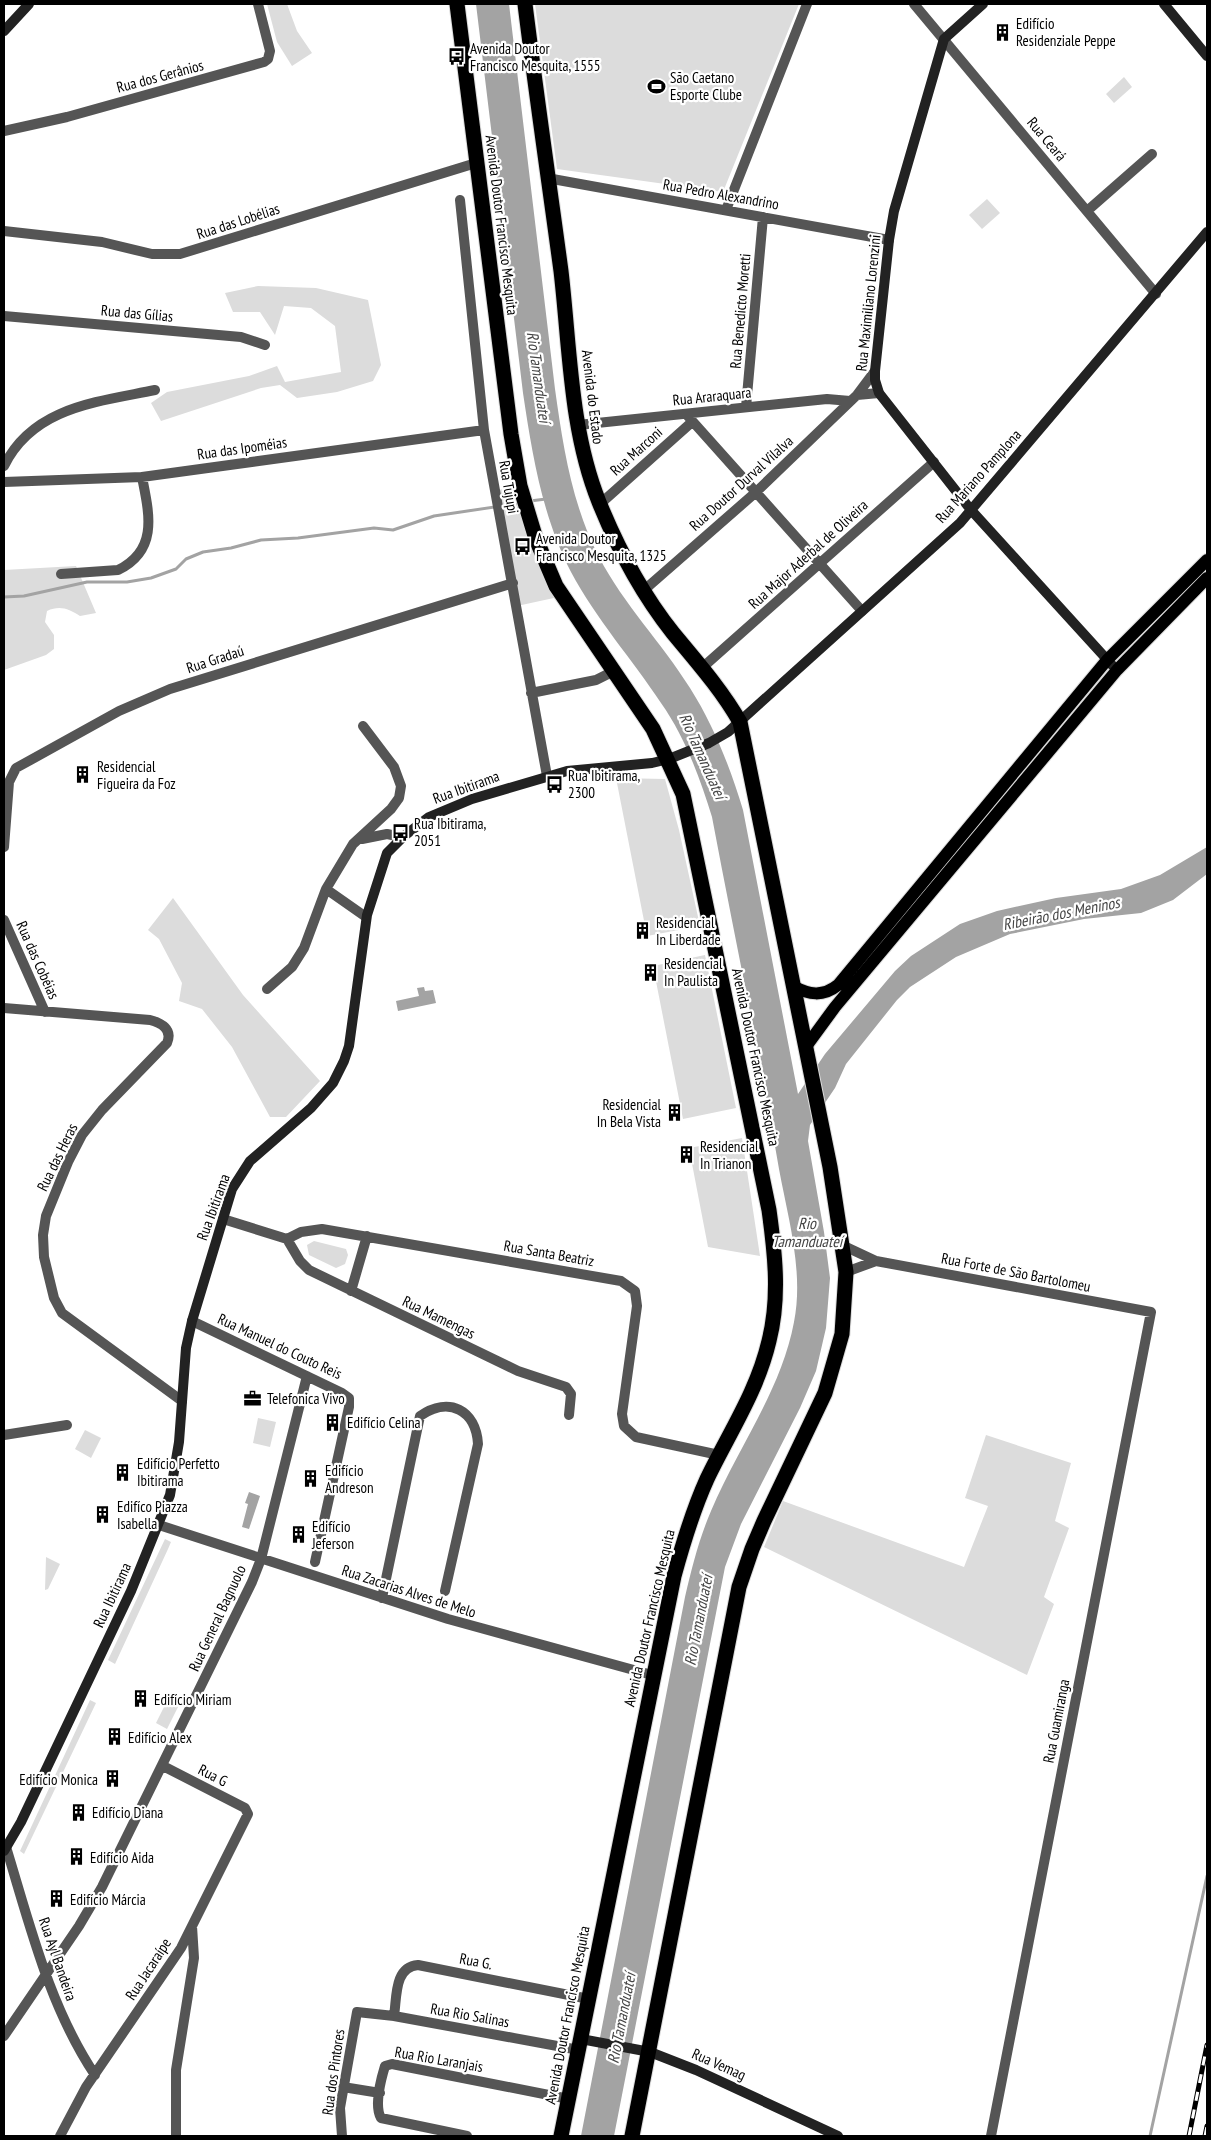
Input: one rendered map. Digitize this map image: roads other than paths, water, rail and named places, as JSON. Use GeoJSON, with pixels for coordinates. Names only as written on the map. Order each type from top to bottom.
{"type":"FeatureCollection","features":[{"type":"Feature","properties":{"kind":"highway","name":"Avenida Doutor Francisco Mesquita"},"geometry":{"type":"LineString","coordinates":[[457,4],[510,434],[520,486],[536,539],[556,586],[674,758],[692,832],[768,1200],[774,1240],[775,1307],[770,1340],[752,1392],[719,1455],[697,1503],[685,1535],[674,1576],[652,1675],[589,1999],[584,2043],[568,2099],[561,2136]]}},
{"type":"Feature","properties":{"kind":"highway","name":"Avenida do Estado"},"geometry":{"type":"LineString","coordinates":[[525,4],[578,425],[585,463],[600,504],[643,591],[673,632],[703,667],[740,722]]}},
{"type":"Feature","properties":{"kind":"highway"},"geometry":{"type":"LineString","coordinates":[[632,2136],[642,2050],[740,1587],[758,1535],[825,1393],[842,1334],[846,1272],[844,1246],[830,1167],[740,722]]}},
{"type":"Feature","properties":{"kind":"main road"},"geometry":{"type":"LineString","coordinates":[[4,31],[29,4]]}},
{"type":"Feature","properties":{"kind":"main road"},"geometry":{"type":"LineString","coordinates":[[944,39],[982,4]]}},
{"type":"Feature","properties":{"kind":"main road"},"geometry":{"type":"LineString","coordinates":[[1164,4],[1207,56]]}},
{"type":"Feature","properties":{"kind":"main road","name":"Rua Maximiliano Lorenzini"},"geometry":{"type":"LineString","coordinates":[[944,39],[894,210],[889,240],[875,380],[880,393],[971,510],[1116,670]]}},
{"type":"Feature","properties":{"kind":"main road","name":"Rua Mariano Pamplona"},"geometry":{"type":"LineString","coordinates":[[674,758],[709,743],[728,732],[960,523],[1207,232]]}},
{"type":"Feature","properties":{"kind":"main road"},"geometry":{"type":"LineString","coordinates":[[793,986],[806,992],[822,994],[838,985],[1107,660],[1207,560]]}},
{"type":"Feature","properties":{"kind":"main road"},"geometry":{"type":"LineString","coordinates":[[805,1048],[830,1013],[1116,670],[1207,578]]}},
{"type":"Feature","properties":{"kind":"main road","name":"Rua Ibitirama"},"geometry":{"type":"LineString","coordinates":[[5,1845],[21,1822],[120,1614],[159,1525],[175,1471],[186,1348],[192,1321],[232,1189],[242,1171],[265,1146],[311,1108],[333,1083],[344,1061],[349,1046],[366,917],[387,853],[420,822],[448,807],[547,776],[578,769],[656,762],[674,758]]}},
{"type":"Feature","properties":{"kind":"main road","name":"Rua Vemag"},"geometry":{"type":"LineString","coordinates":[[584,2043],[642,2050],[696,2070],[838,2136]]}},
{"type":"Feature","properties":{"kind":"street","name":"Rua dos Gerânios"},"geometry":{"type":"LineString","coordinates":[[4,131],[67,117],[264,62],[268,59],[270,52],[258,4]]}},
{"type":"Feature","properties":{"kind":"street"},"geometry":{"type":"LineString","coordinates":[[726,210],[807,4]]}},
{"type":"Feature","properties":{"kind":"street","name":"Rua Ceará"},"geometry":{"type":"LineString","coordinates":[[914,4],[1156,294]]}},
{"type":"Feature","properties":{"kind":"street"},"geometry":{"type":"LineString","coordinates":[[1087,211],[1152,154]]}},
{"type":"Feature","properties":{"kind":"street","name":"Rua das Lobélias"},"geometry":{"type":"LineString","coordinates":[[4,231],[102,242],[152,254],[180,254],[476,163]]}},
{"type":"Feature","properties":{"kind":"street","name":"Rua Pedro Alexandrino"},"geometry":{"type":"LineString","coordinates":[[547,178],[889,240]]}},
{"type":"Feature","properties":{"kind":"street","name":"Rua Tujupi"},"geometry":{"type":"LineString","coordinates":[[460,200],[484,430],[493,491],[513,583],[547,776]]}},
{"type":"Feature","properties":{"kind":"street","name":"Rua Benedicto Moretti"},"geometry":{"type":"LineString","coordinates":[[746,407],[763,217]]}},
{"type":"Feature","properties":{"kind":"street","name":"Rua das Gílias"},"geometry":{"type":"LineString","coordinates":[[4,316],[241,337],[265,345]]}},
{"type":"Feature","properties":{"kind":"street","name":"Rua Doutor Durval Vilalva"},"geometry":{"type":"LineString","coordinates":[[643,591],[755,493],[854,398],[875,370]]}},
{"type":"Feature","properties":{"kind":"street"},"geometry":{"type":"LineString","coordinates":[[4,466],[25,436],[48,418],[67,409],[155,390]]}},
{"type":"Feature","properties":{"kind":"street"},"geometry":{"type":"LineString","coordinates":[[854,398],[880,393]]}},
{"type":"Feature","properties":{"kind":"street","name":"Rua Araraquara"},"geometry":{"type":"LineString","coordinates":[[578,425],[689,418],[746,407],[854,398]]}},
{"type":"Feature","properties":{"kind":"street"},"geometry":{"type":"LineString","coordinates":[[689,418],[862,611]]}},
{"type":"Feature","properties":{"kind":"street","name":"Rua Marconi"},"geometry":{"type":"LineString","coordinates":[[600,504],[689,418]]}},
{"type":"Feature","properties":{"kind":"street","name":"Rua das Ipoméias"},"geometry":{"type":"LineString","coordinates":[[4,482],[142,477],[484,430]]}},
{"type":"Feature","properties":{"kind":"street","name":"Rua Major Aderbal de Oliveira"},"geometry":{"type":"LineString","coordinates":[[703,667],[934,462]]}},
{"type":"Feature","properties":{"kind":"street"},"geometry":{"type":"LineString","coordinates":[[62,574],[118,570],[126,566],[140,553],[149,532],[142,477]]}},
{"type":"Feature","properties":{"kind":"street","name":"Rua Gradaú"},"geometry":{"type":"LineString","coordinates":[[4,847],[9,782],[16,768],[119,711],[170,689],[513,583]]}},
{"type":"Feature","properties":{"kind":"street"},"geometry":{"type":"LineString","coordinates":[[531,693],[596,680],[614,671]]}},
{"type":"Feature","properties":{"kind":"street"},"geometry":{"type":"LineString","coordinates":[[267,989],[292,967],[304,948],[326,889],[353,844],[391,810],[401,792],[394,767],[363,726]]}},
{"type":"Feature","properties":{"kind":"street"},"geometry":{"type":"LineString","coordinates":[[353,844],[367,836],[387,834],[402,837]]}},
{"type":"Feature","properties":{"kind":"street"},"geometry":{"type":"LineString","coordinates":[[326,889],[366,917]]}},
{"type":"Feature","properties":{"kind":"street","name":"Rua das Cobéias"},"geometry":{"type":"LineString","coordinates":[[4,920],[45,1012]]}},
{"type":"Feature","properties":{"kind":"street","name":"Rua das Heras"},"geometry":{"type":"LineString","coordinates":[[4,1008],[150,1020],[160,1023],[167,1029],[169,1038],[167,1043],[102,1110],[82,1135],[68,1162],[46,1216],[43,1246],[54,1298],[62,1313],[182,1401]]}},
{"type":"Feature","properties":{"kind":"street"},"geometry":{"type":"LineString","coordinates":[[223,1219],[287,1239]]}},
{"type":"Feature","properties":{"kind":"street","name":"Rua Santa Beatriz"},"geometry":{"type":"LineString","coordinates":[[287,1239],[301,1232],[322,1228],[611,1279],[628,1285],[635,1291],[638,1306],[622,1414],[624,1426],[636,1437],[719,1455]]}},
{"type":"Feature","properties":{"kind":"street"},"geometry":{"type":"LineString","coordinates":[[351,1292],[367,1236]]}},
{"type":"Feature","properties":{"kind":"street","name":"Rua Mamengas"},"geometry":{"type":"LineString","coordinates":[[287,1239],[304,1265],[351,1292],[518,1371],[566,1387],[571,1394],[569,1415]]}},
{"type":"Feature","properties":{"kind":"street","name":"Rua Forte de São Bartolomeu"},"geometry":{"type":"LineString","coordinates":[[844,1246],[876,1260],[1151,1312]]}},
{"type":"Feature","properties":{"kind":"street"},"geometry":{"type":"LineString","coordinates":[[846,1272],[876,1260]]}},
{"type":"Feature","properties":{"kind":"street","name":"Rua Guamiranga"},"geometry":{"type":"LineString","coordinates":[[991,2136],[1151,1312]]}},
{"type":"Feature","properties":{"kind":"street","name":"Rua Manuel do Couto Reis"},"geometry":{"type":"LineString","coordinates":[[192,1321],[346,1395],[349,1403],[315,1562]]}},
{"type":"Feature","properties":{"kind":"street","name":"Rua General Bagnuolo"},"geometry":{"type":"LineString","coordinates":[[4,2036],[79,1926],[102,1887],[240,1608],[261,1559],[307,1376]]}},
{"type":"Feature","properties":{"kind":"street"},"geometry":{"type":"LineString","coordinates":[[382,1598],[420,1416],[443,1408],[461,1409],[470,1416],[477,1432],[478,1444],[444,1591]]}},
{"type":"Feature","properties":{"kind":"street"},"geometry":{"type":"LineString","coordinates":[[4,1435],[68,1425]]}},
{"type":"Feature","properties":{"kind":"street","name":"Rua Zacarias Alves de Melo"},"geometry":{"type":"LineString","coordinates":[[159,1525],[509,1638],[652,1675]]}},
{"type":"Feature","properties":{"kind":"street","name":"Rua G"},"geometry":{"type":"LineString","coordinates":[[163,1766],[248,1812]]}},
{"type":"Feature","properties":{"kind":"street","name":"Rua Jacaraípe"},"geometry":{"type":"LineString","coordinates":[[60,2136],[95,2075],[181,1948],[248,1812]]}},
{"type":"Feature","properties":{"kind":"street","name":"Rua Ayl Bandeira"},"geometry":{"type":"LineString","coordinates":[[5,1845],[45,1975],[73,2038],[95,2075]]}},
{"type":"Feature","properties":{"kind":"street"},"geometry":{"type":"LineString","coordinates":[[176,2136],[176,2070],[194,1958],[192,1926]]}},
{"type":"Feature","properties":{"kind":"street","name":"Rua G."},"geometry":{"type":"LineString","coordinates":[[394,2016],[401,1975],[413,1966],[589,1999]]}},
{"type":"Feature","properties":{"kind":"street","name":"Rua Rio Salinas"},"geometry":{"type":"LineString","coordinates":[[356,2013],[394,2016],[584,2043]]}},
{"type":"Feature","properties":{"kind":"street","name":"Rua dos Pintores"},"geometry":{"type":"LineString","coordinates":[[342,2136],[340,2119],[343,2088],[356,2013]]}},
{"type":"Feature","properties":{"kind":"street","name":"Rua Rio Laranjais"},"geometry":{"type":"LineString","coordinates":[[467,2136],[383,2119],[378,2113],[385,2066],[392,2064],[568,2099]]}},
{"type":"Feature","properties":{"kind":"street"},"geometry":{"type":"LineString","coordinates":[[343,2088],[380,2093]]}},
{"type":"Feature","properties":{"kind":"water","name":"Rio Tamanduateí"},"geometry":{"type":"Polygon","coordinates":[[[476,4],[509,4],[555,389],[561,432],[575,496],[590,537],[609,575],[690,688],[707,717],[733,778],[743,810],[798,1094],[825,1054],[895,971],[911,956],[960,924],[997,911],[1056,898],[1121,889],[1160,875],[1207,847],[1207,874],[1173,900],[1141,913],[1084,919],[1010,934],[956,957],[910,987],[897,1000],[846,1064],[835,1088],[810,1125],[808,1141],[830,1278],[826,1328],[816,1371],[800,1408],[741,1524],[725,1567],[614,2136],[581,2136],[685,1597],[696,1553],[711,1511],[769,1395],[788,1347],[797,1303],[796,1265],[794,1245],[755,1037],[712,817],[691,758],[670,716],[581,589],[561,551],[545,507],[530,438],[523,393],[476,4]]]}},
{"type":"Feature","properties":{"kind":"water"},"geometry":{"type":"Polygon","coordinates":[[[424,987],[425,991],[433,990],[436,1003],[398,1011],[396,1001],[419,996],[417,988],[424,987]]]}},
{"type":"Feature","properties":{"kind":"water"},"geometry":{"type":"Polygon","coordinates":[[[249,1492],[260,1496],[249,1529],[242,1527],[248,1504],[245,1503],[249,1492]]]}},
{"type":"Feature","properties":{"kind":"waterway"},"geometry":{"type":"LineString","coordinates":[[530,501],[546,499]]}},
{"type":"Feature","properties":{"kind":"waterway"},"geometry":{"type":"LineString","coordinates":[[4,597],[24,596],[87,582],[127,582],[151,578],[176,569],[186,559],[203,552],[231,548],[261,540],[298,538],[374,528],[393,530],[434,516],[521,503]]}},
{"type":"Feature","properties":{"kind":"waterway"},"geometry":{"type":"LineString","coordinates":[[1150,2136],[1207,1876]]}},
{"type":"Feature","properties":{"kind":"railway"},"geometry":{"type":"LineString","coordinates":[[1189,2136],[1207,2045]]}},
{"type":"Feature","properties":{"kind":"railway"},"geometry":{"type":"LineString","coordinates":[[1205,2136],[1207,2126]]}},
{"type":"Feature","properties":{"kind":"place","name":"Edifício Residenziale Peppe"},"geometry":{"type":"Point","coordinates":[1002,32]}},
{"type":"Feature","properties":{"kind":"place","name":"Avenida Doutor Francisco Mesquita, 1555"},"geometry":{"type":"Point","coordinates":[456,57]}},
{"type":"Feature","properties":{"kind":"place","name":"São Caetano Esporte Clube"},"geometry":{"type":"Point","coordinates":[656,86]}},
{"type":"Feature","properties":{"kind":"place","name":"Avenida Doutor Francisco Mesquita, 1325"},"geometry":{"type":"Point","coordinates":[522,547]}},
{"type":"Feature","properties":{"kind":"place","name":"Residencial Figueira da Foz"},"geometry":{"type":"Point","coordinates":[83,775]}},
{"type":"Feature","properties":{"kind":"place","name":"Rua Ibitirama, 2300"},"geometry":{"type":"Point","coordinates":[554,784]}},
{"type":"Feature","properties":{"kind":"place","name":"Rua Ibitirama, 2051"},"geometry":{"type":"Point","coordinates":[400,832]}},
{"type":"Feature","properties":{"kind":"place","name":"Residencial In Liberdade"},"geometry":{"type":"Point","coordinates":[642,931]}},
{"type":"Feature","properties":{"kind":"place","name":"Residencial In Paulista"},"geometry":{"type":"Point","coordinates":[650,972]}},
{"type":"Feature","properties":{"kind":"place","name":"Residencial In Bela Vista"},"geometry":{"type":"Point","coordinates":[675,1113]}},
{"type":"Feature","properties":{"kind":"place","name":"Residencial In Trianon"},"geometry":{"type":"Point","coordinates":[686,1155]}},
{"type":"Feature","properties":{"kind":"place","name":"Telefonica Vivo"},"geometry":{"type":"Point","coordinates":[253,1398]}},
{"type":"Feature","properties":{"kind":"place","name":"Edifício Celina"},"geometry":{"type":"Point","coordinates":[333,1422]}},
{"type":"Feature","properties":{"kind":"place","name":"Edifício Perfetto Ibitirama"},"geometry":{"type":"Point","coordinates":[123,1472]}},
{"type":"Feature","properties":{"kind":"place","name":"Edifício Andreson"},"geometry":{"type":"Point","coordinates":[311,1479]}},
{"type":"Feature","properties":{"kind":"place","name":"Edifíco Piazza Isabella"},"geometry":{"type":"Point","coordinates":[103,1515]}},
{"type":"Feature","properties":{"kind":"place","name":"Edifício Jeferson"},"geometry":{"type":"Point","coordinates":[298,1535]}},
{"type":"Feature","properties":{"kind":"place","name":"Edifício Miriam"},"geometry":{"type":"Point","coordinates":[140,1699]}},
{"type":"Feature","properties":{"kind":"place","name":"Edifício Alex"},"geometry":{"type":"Point","coordinates":[114,1737]}},
{"type":"Feature","properties":{"kind":"place","name":"Edifício Monica"},"geometry":{"type":"Point","coordinates":[112,1779]}},
{"type":"Feature","properties":{"kind":"place","name":"Edifício Diana"},"geometry":{"type":"Point","coordinates":[78,1812]}},
{"type":"Feature","properties":{"kind":"place","name":"Edifício Aida"},"geometry":{"type":"Point","coordinates":[76,1857]}},
{"type":"Feature","properties":{"kind":"place","name":"Edifício Márcia"},"geometry":{"type":"Point","coordinates":[56,1899]}},
{"type":"Feature","properties":{"kind":"water label","name":"Ribeirão dos Meninos"},"geometry":{"type":"Point","coordinates":[1061,913]}}]}
